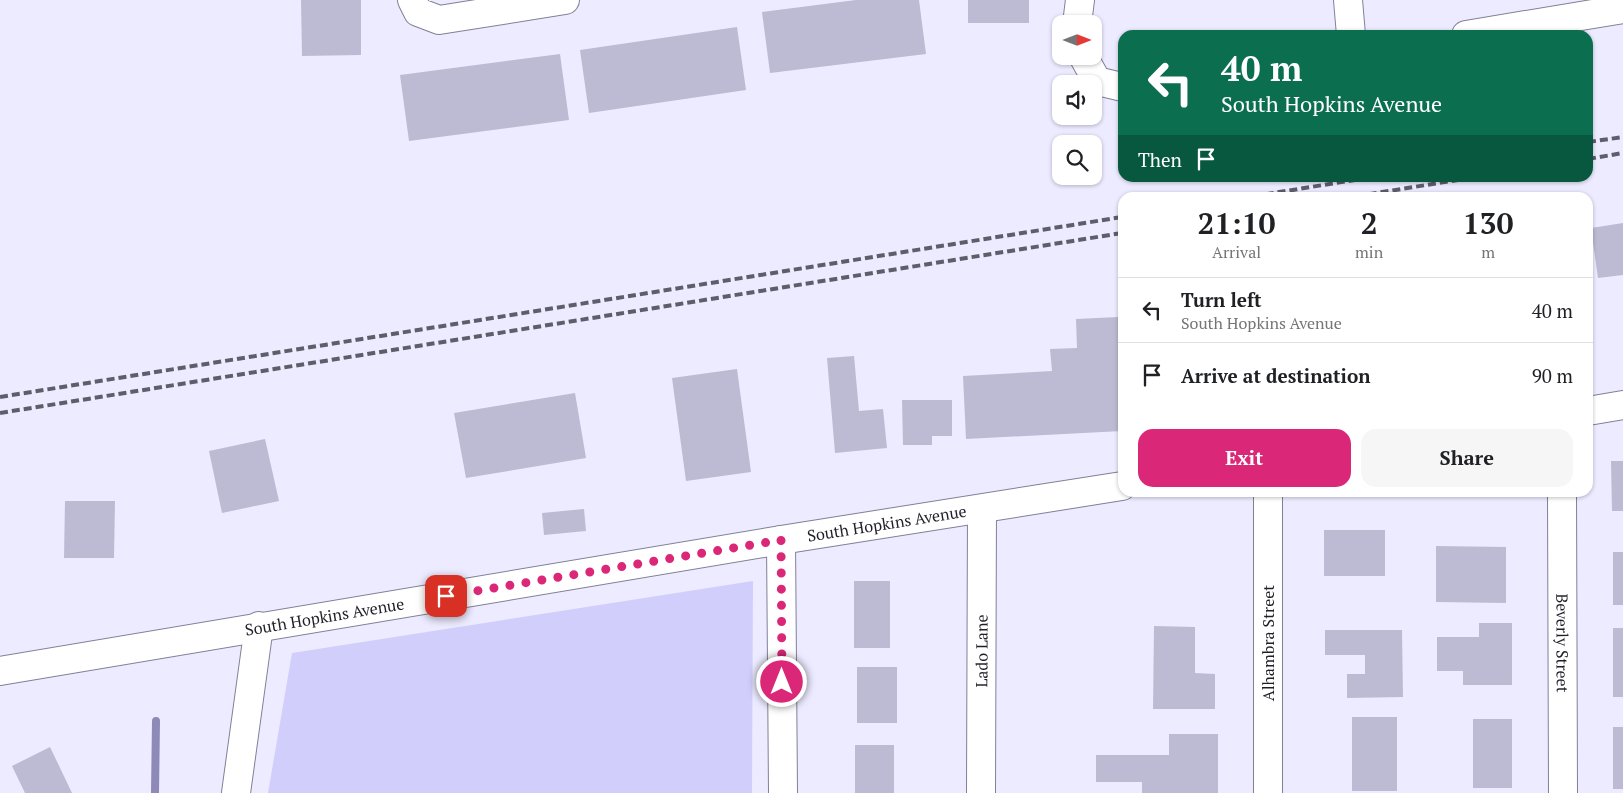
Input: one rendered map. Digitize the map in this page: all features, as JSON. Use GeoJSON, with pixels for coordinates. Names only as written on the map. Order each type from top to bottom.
{"type":"FeatureCollection","features":[{"type":"Feature","properties":{"kind":"street"},"geometry":{"type":"LineString","coordinates":[[412,0],[418,12],[439,20],[565,0]]}},
{"type":"Feature","properties":{"kind":"street"},"geometry":{"type":"LineString","coordinates":[[1078,15],[1080,0]]}},
{"type":"Feature","properties":{"kind":"street"},"geometry":{"type":"LineString","coordinates":[[1348,0],[1351,30]]}},
{"type":"Feature","properties":{"kind":"street"},"geometry":{"type":"LineString","coordinates":[[1496,30],[1623,9]]}},
{"type":"Feature","properties":{"kind":"street"},"geometry":{"type":"LineString","coordinates":[[1088,65],[1097,81],[1118,86]]}},
{"type":"Feature","properties":{"kind":"street"},"geometry":{"type":"LineString","coordinates":[[1593,410],[1623,405]]}},
{"type":"Feature","properties":{"kind":"street","name":"South Hopkins Avenue"},"geometry":{"type":"LineString","coordinates":[[0,671],[259,626],[1118,487]]}},
{"type":"Feature","properties":{"kind":"street","name":"Alhambra Street"},"geometry":{"type":"LineString","coordinates":[[1268,497],[1268,793]]}},
{"type":"Feature","properties":{"kind":"street","name":"Beverly Street"},"geometry":{"type":"LineString","coordinates":[[1562,497],[1563,793]]}},
{"type":"Feature","properties":{"kind":"street","name":"Lado Lane"},"geometry":{"type":"LineString","coordinates":[[981,793],[982,509]]}},
{"type":"Feature","properties":{"kind":"street"},"geometry":{"type":"LineString","coordinates":[[781,540],[783,793]]}},
{"type":"Feature","properties":{"kind":"street"},"geometry":{"type":"LineString","coordinates":[[236,793],[259,626]]}},
{"type":"Feature","properties":{"kind":"shaded area"},"geometry":{"type":"Polygon","coordinates":[[[753,581],[752,793],[268,793],[292,653],[753,581]]]}},
{"type":"Feature","properties":{"kind":"building"},"geometry":{"type":"Polygon","coordinates":[[[301,0],[361,0],[361,55],[302,56],[301,0]]]}},
{"type":"Feature","properties":{"kind":"building"},"geometry":{"type":"Polygon","coordinates":[[[856,0],[919,0],[926,54],[770,73],[762,12],[856,0]]]}},
{"type":"Feature","properties":{"kind":"building"},"geometry":{"type":"Polygon","coordinates":[[[968,0],[1029,0],[1029,23],[968,23],[968,0]]]}},
{"type":"Feature","properties":{"kind":"building"},"geometry":{"type":"Polygon","coordinates":[[[737,27],[746,90],[589,113],[580,50],[737,27]]]}},
{"type":"Feature","properties":{"kind":"building"},"geometry":{"type":"Polygon","coordinates":[[[560,54],[569,120],[409,141],[400,75],[560,54]]]}},
{"type":"Feature","properties":{"kind":"building"},"geometry":{"type":"Polygon","coordinates":[[[1623,223],[1623,275],[1598,278],[1593,228],[1623,223]]]}},
{"type":"Feature","properties":{"kind":"building"},"geometry":{"type":"Polygon","coordinates":[[[1118,317],[1118,431],[966,439],[963,376],[1052,371],[1050,349],[1077,348],[1076,319],[1118,317]]]}},
{"type":"Feature","properties":{"kind":"building"},"geometry":{"type":"Polygon","coordinates":[[[854,356],[859,411],[883,409],[887,448],[835,453],[827,358],[854,356]]]}},
{"type":"Feature","properties":{"kind":"building"},"geometry":{"type":"Polygon","coordinates":[[[737,369],[751,472],[686,481],[672,378],[737,369]]]}},
{"type":"Feature","properties":{"kind":"building"},"geometry":{"type":"Polygon","coordinates":[[[575,393],[586,458],[466,478],[454,413],[575,393]]]}},
{"type":"Feature","properties":{"kind":"building"},"geometry":{"type":"Polygon","coordinates":[[[902,400],[952,400],[952,436],[932,436],[932,445],[903,445],[902,400]]]}},
{"type":"Feature","properties":{"kind":"building"},"geometry":{"type":"Polygon","coordinates":[[[265,439],[279,501],[222,513],[209,451],[265,439]]]}},
{"type":"Feature","properties":{"kind":"building"},"geometry":{"type":"Polygon","coordinates":[[[1611,461],[1623,461],[1623,511],[1612,511],[1611,461]]]}},
{"type":"Feature","properties":{"kind":"building"},"geometry":{"type":"Polygon","coordinates":[[[65,501],[115,501],[114,558],[64,558],[65,501]]]}},
{"type":"Feature","properties":{"kind":"building"},"geometry":{"type":"Polygon","coordinates":[[[584,509],[586,531],[544,535],[542,513],[584,509]]]}},
{"type":"Feature","properties":{"kind":"building"},"geometry":{"type":"Polygon","coordinates":[[[1324,530],[1385,530],[1385,576],[1324,576],[1324,530]]]}},
{"type":"Feature","properties":{"kind":"building"},"geometry":{"type":"Polygon","coordinates":[[[1436,546],[1506,547],[1506,603],[1436,602],[1436,546]]]}},
{"type":"Feature","properties":{"kind":"building"},"geometry":{"type":"Polygon","coordinates":[[[1613,552],[1623,552],[1623,605],[1613,605],[1613,552]]]}},
{"type":"Feature","properties":{"kind":"building"},"geometry":{"type":"Polygon","coordinates":[[[854,581],[890,581],[890,648],[854,648],[854,581]]]}},
{"type":"Feature","properties":{"kind":"building"},"geometry":{"type":"Polygon","coordinates":[[[1479,623],[1512,623],[1512,685],[1463,685],[1463,671],[1437,671],[1437,637],[1479,637],[1479,623]]]}},
{"type":"Feature","properties":{"kind":"building"},"geometry":{"type":"Polygon","coordinates":[[[1154,626],[1195,627],[1195,673],[1215,674],[1215,709],[1153,709],[1154,626]]]}},
{"type":"Feature","properties":{"kind":"building"},"geometry":{"type":"Polygon","coordinates":[[[1613,628],[1623,628],[1623,697],[1613,697],[1613,628]]]}},
{"type":"Feature","properties":{"kind":"building"},"geometry":{"type":"Polygon","coordinates":[[[1325,630],[1402,630],[1403,697],[1347,698],[1347,674],[1365,674],[1365,655],[1325,655],[1325,630]]]}},
{"type":"Feature","properties":{"kind":"building"},"geometry":{"type":"Polygon","coordinates":[[[857,667],[897,667],[897,723],[857,723],[857,667]]]}},
{"type":"Feature","properties":{"kind":"building"},"geometry":{"type":"Polygon","coordinates":[[[1352,717],[1397,717],[1397,791],[1352,791],[1352,717]]]}},
{"type":"Feature","properties":{"kind":"building"},"geometry":{"type":"Polygon","coordinates":[[[1473,719],[1512,719],[1512,788],[1473,788],[1473,719]]]}},
{"type":"Feature","properties":{"kind":"building"},"geometry":{"type":"Polygon","coordinates":[[[1613,727],[1623,727],[1623,789],[1613,789],[1613,727]]]}},
{"type":"Feature","properties":{"kind":"building"},"geometry":{"type":"Polygon","coordinates":[[[1169,734],[1218,734],[1218,793],[1142,793],[1142,782],[1096,782],[1096,755],[1169,755],[1169,734]]]}},
{"type":"Feature","properties":{"kind":"building"},"geometry":{"type":"Polygon","coordinates":[[[855,745],[894,745],[894,793],[855,793],[855,745]]]}},
{"type":"Feature","properties":{"kind":"building"},"geometry":{"type":"Polygon","coordinates":[[[50,747],[72,793],[25,793],[12,766],[50,747]]]}},
{"type":"Feature","properties":{"kind":"waterway"},"geometry":{"type":"LineString","coordinates":[[155,793],[156,721]]}},
{"type":"Feature","properties":{"kind":"railway"},"geometry":{"type":"LineString","coordinates":[[1593,141],[1623,137]]}},
{"type":"Feature","properties":{"kind":"railway"},"geometry":{"type":"LineString","coordinates":[[1593,158],[1623,153]]}},
{"type":"Feature","properties":{"kind":"railway"},"geometry":{"type":"LineString","coordinates":[[1280,192],[1342,182]]}},
{"type":"Feature","properties":{"kind":"railway"},"geometry":{"type":"LineString","coordinates":[[1382,192],[1445,182]]}},
{"type":"Feature","properties":{"kind":"railway"},"geometry":{"type":"LineString","coordinates":[[0,397],[1118,218]]}},
{"type":"Feature","properties":{"kind":"railway"},"geometry":{"type":"LineString","coordinates":[[0,413],[1118,234]]}},
{"type":"Feature","properties":{"kind":"route"},"geometry":{"type":"LineString","coordinates":[[446,596],[781,540],[782,682]]}}]}
